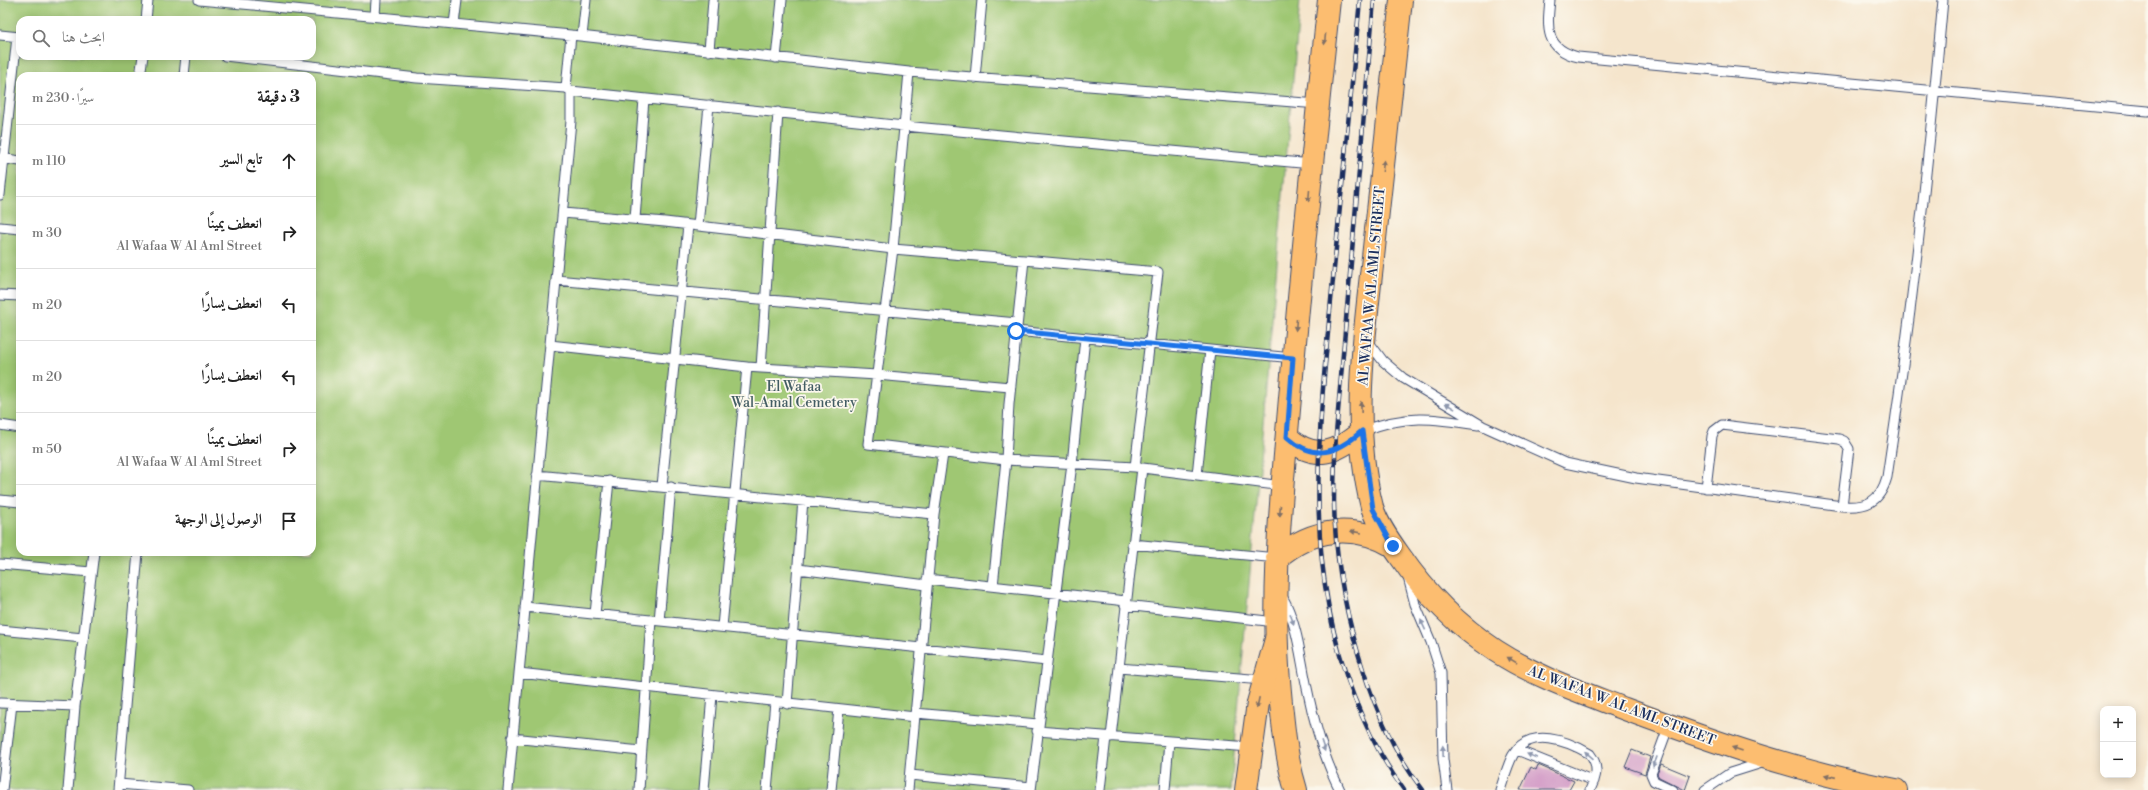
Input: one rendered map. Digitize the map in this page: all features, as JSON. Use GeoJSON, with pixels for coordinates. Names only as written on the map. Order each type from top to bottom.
{"type":"FeatureCollection","features":[{"type":"Feature","properties":{"kind":"main road"},"geometry":{"type":"LineString","coordinates":[[1296,790],[1286,748],[1282,719],[1276,631],[1277,558],[1293,358],[1328,0]]}},
{"type":"Feature","properties":{"kind":"main road","name":"AL WAFAA W AL AML STREET"},"geometry":{"type":"LineString","coordinates":[[1400,0],[1364,332],[1361,381],[1362,431],[1373,509],[1393,546],[1438,604],[1461,624],[1497,651],[1541,675],[1669,725],[1774,761],[1831,776],[1896,790]]}},
{"type":"Feature","properties":{"kind":"main road"},"geometry":{"type":"LineString","coordinates":[[1287,437],[1297,445],[1309,450],[1327,452],[1344,446],[1362,431]]}},
{"type":"Feature","properties":{"kind":"main road"},"geometry":{"type":"LineString","coordinates":[[1277,558],[1303,540],[1333,531],[1345,531],[1370,535],[1393,546]]}},
{"type":"Feature","properties":{"kind":"main road"},"geometry":{"type":"LineString","coordinates":[[1246,790],[1250,747],[1276,631]]}},
{"type":"Feature","properties":{"kind":"lane"},"geometry":{"type":"LineString","coordinates":[[146,16],[148,0]]}},
{"type":"Feature","properties":{"kind":"lane"},"geometry":{"type":"LineString","coordinates":[[200,0],[244,2],[582,36],[909,72],[975,78],[1188,92],[1318,104]]}},
{"type":"Feature","properties":{"kind":"lane"},"geometry":{"type":"LineString","coordinates":[[375,16],[376,0]]}},
{"type":"Feature","properties":{"kind":"lane"},"geometry":{"type":"LineString","coordinates":[[454,24],[457,0]]}},
{"type":"Feature","properties":{"kind":"lane"},"geometry":{"type":"LineString","coordinates":[[582,36],[586,0]]}},
{"type":"Feature","properties":{"kind":"lane"},"geometry":{"type":"LineString","coordinates":[[709,51],[713,0]]}},
{"type":"Feature","properties":{"kind":"lane"},"geometry":{"type":"LineString","coordinates":[[776,58],[782,0]]}},
{"type":"Feature","properties":{"kind":"lane"},"geometry":{"type":"LineString","coordinates":[[975,78],[982,0]]}},
{"type":"Feature","properties":{"kind":"lane"},"geometry":{"type":"LineString","coordinates":[[1550,0],[1548,26],[1549,34],[1557,47],[1571,55],[2148,111]]}},
{"type":"Feature","properties":{"kind":"lane"},"geometry":{"type":"LineString","coordinates":[[1364,332],[1375,351],[1392,369],[1484,426],[1565,463],[1636,478],[1842,506],[1854,507],[1866,504],[1877,498],[1884,489],[1887,477],[1901,389],[1935,91],[1943,0]]}},
{"type":"Feature","properties":{"kind":"lane"},"geometry":{"type":"LineString","coordinates":[[0,35],[16,37]]}},
{"type":"Feature","properties":{"kind":"lane"},"geometry":{"type":"LineString","coordinates":[[508,790],[571,121],[569,90],[571,35]]}},
{"type":"Feature","properties":{"kind":"lane"},"geometry":{"type":"LineString","coordinates":[[0,195],[2,159],[16,52]]}},
{"type":"Feature","properties":{"kind":"lane"},"geometry":{"type":"LineString","coordinates":[[141,72],[142,60]]}},
{"type":"Feature","properties":{"kind":"lane"},"geometry":{"type":"LineString","coordinates":[[184,72],[186,60]]}},
{"type":"Feature","properties":{"kind":"lane"},"geometry":{"type":"LineString","coordinates":[[260,60],[417,78],[569,90],[904,126],[1312,164]]}},
{"type":"Feature","properties":{"kind":"lane"},"geometry":{"type":"LineString","coordinates":[[909,72],[893,249],[868,444],[943,454],[1006,460],[1138,467],[1282,486]]}},
{"type":"Feature","properties":{"kind":"lane"},"geometry":{"type":"LineString","coordinates":[[10,99],[16,100]]}},
{"type":"Feature","properties":{"kind":"lane"},"geometry":{"type":"LineString","coordinates":[[635,219],[644,99]]}},
{"type":"Feature","properties":{"kind":"lane"},"geometry":{"type":"LineString","coordinates":[[698,226],[709,105]]}},
{"type":"Feature","properties":{"kind":"lane"},"geometry":{"type":"LineString","coordinates":[[761,368],[778,112]]}},
{"type":"Feature","properties":{"kind":"lane"},"geometry":{"type":"LineString","coordinates":[[2,159],[16,160]]}},
{"type":"Feature","properties":{"kind":"lane"},"geometry":{"type":"LineString","coordinates":[[563,213],[635,219],[893,249],[1158,272],[1149,344],[1132,544],[1118,668],[1100,790]]}},
{"type":"Feature","properties":{"kind":"lane"},"geometry":{"type":"LineString","coordinates":[[639,790],[645,687],[655,620],[688,225]]}},
{"type":"Feature","properties":{"kind":"lane"},"geometry":{"type":"LineString","coordinates":[[0,227],[16,229]]}},
{"type":"Feature","properties":{"kind":"lane"},"geometry":{"type":"LineString","coordinates":[[993,586],[1006,460],[1010,388],[1024,260]]}},
{"type":"Feature","properties":{"kind":"lane"},"geometry":{"type":"LineString","coordinates":[[556,280],[885,310],[1017,327],[1085,338],[1293,358]]}},
{"type":"Feature","properties":{"kind":"lane"},"geometry":{"type":"LineString","coordinates":[[0,294],[16,296]]}},
{"type":"Feature","properties":{"kind":"lane"},"geometry":{"type":"LineString","coordinates":[[910,775],[1031,789],[1072,464],[1085,338]]}},
{"type":"Feature","properties":{"kind":"lane"},"geometry":{"type":"LineString","coordinates":[[550,345],[747,367],[877,375],[1010,388]]}},
{"type":"Feature","properties":{"kind":"lane"},"geometry":{"type":"LineString","coordinates":[[1197,475],[1210,350]]}},
{"type":"Feature","properties":{"kind":"lane"},"geometry":{"type":"LineString","coordinates":[[722,627],[747,367]]}},
{"type":"Feature","properties":{"kind":"lane"},"geometry":{"type":"LineString","coordinates":[[1362,431],[1391,422],[1414,418],[1450,419],[1484,426]]}},
{"type":"Feature","properties":{"kind":"lane"},"geometry":{"type":"LineString","coordinates":[[1706,488],[1712,436],[1714,431],[1722,424],[1832,438],[1844,441],[1849,449],[1842,506]]}},
{"type":"Feature","properties":{"kind":"lane"},"geometry":{"type":"LineString","coordinates":[[0,425],[16,427]]}},
{"type":"Feature","properties":{"kind":"lane"},"geometry":{"type":"LineString","coordinates":[[908,790],[934,514],[943,454]]}},
{"type":"Feature","properties":{"kind":"lane"},"geometry":{"type":"LineString","coordinates":[[537,474],[934,514]]}},
{"type":"Feature","properties":{"kind":"lane"},"geometry":{"type":"LineString","coordinates":[[595,614],[609,481]]}},
{"type":"Feature","properties":{"kind":"lane"},"geometry":{"type":"LineString","coordinates":[[0,500],[16,502]]}},
{"type":"Feature","properties":{"kind":"lane"},"geometry":{"type":"LineString","coordinates":[[787,704],[794,634],[803,500]]}},
{"type":"Feature","properties":{"kind":"lane"},"geometry":{"type":"LineString","coordinates":[[1132,544],[1277,558]]}},
{"type":"Feature","properties":{"kind":"lane"},"geometry":{"type":"LineString","coordinates":[[68,790],[75,706],[93,556]]}},
{"type":"Feature","properties":{"kind":"lane"},"geometry":{"type":"LineString","coordinates":[[138,556],[118,787],[187,790]]}},
{"type":"Feature","properties":{"kind":"lane"},"geometry":{"type":"LineString","coordinates":[[0,564],[91,572]]}},
{"type":"Feature","properties":{"kind":"lane"},"geometry":{"type":"LineString","coordinates":[[1407,566],[1415,604],[1432,642],[1441,673],[1444,759],[1447,790]]}},
{"type":"Feature","properties":{"kind":"lane"},"geometry":{"type":"LineString","coordinates":[[798,569],[1056,593],[1125,603],[1276,631]]}},
{"type":"Feature","properties":{"kind":"lane"},"geometry":{"type":"LineString","coordinates":[[1276,584],[1296,628],[1313,714],[1332,773],[1340,790]]}},
{"type":"Feature","properties":{"kind":"lane"},"geometry":{"type":"LineString","coordinates":[[525,607],[1046,661]]}},
{"type":"Feature","properties":{"kind":"lane"},"geometry":{"type":"LineString","coordinates":[[0,630],[83,638]]}},
{"type":"Feature","properties":{"kind":"lane"},"geometry":{"type":"LineString","coordinates":[[1118,668],[1264,680]]}},
{"type":"Feature","properties":{"kind":"lane"},"geometry":{"type":"LineString","coordinates":[[519,673],[787,704],[915,715],[1109,737],[1250,747]]}},
{"type":"Feature","properties":{"kind":"lane"},"geometry":{"type":"LineString","coordinates":[[704,790],[712,695]]}},
{"type":"Feature","properties":{"kind":"lane"},"geometry":{"type":"LineString","coordinates":[[0,702],[12,704],[75,706]]}},
{"type":"Feature","properties":{"kind":"lane"},"geometry":{"type":"LineString","coordinates":[[767,790],[775,702]]}},
{"type":"Feature","properties":{"kind":"lane"},"geometry":{"type":"LineString","coordinates":[[2,790],[12,704]]}},
{"type":"Feature","properties":{"kind":"lane"},"geometry":{"type":"LineString","coordinates":[[831,790],[839,709]]}},
{"type":"Feature","properties":{"kind":"lane"},"geometry":{"type":"LineString","coordinates":[[1669,725],[1651,774],[1654,781],[1673,790]]}},
{"type":"Feature","properties":{"kind":"lane"},"geometry":{"type":"LineString","coordinates":[[1500,790],[1510,761],[1517,750],[1528,741],[1541,737],[1555,739],[1590,754],[1596,765],[1594,781],[1590,790]]}},
{"type":"Feature","properties":{"kind":"lane"},"geometry":{"type":"LineString","coordinates":[[512,738],[641,751]]}},
{"type":"Feature","properties":{"kind":"lane"},"geometry":{"type":"LineString","coordinates":[[1165,790],[1169,741]]}},
{"type":"Feature","properties":{"kind":"lane"},"geometry":{"type":"LineString","coordinates":[[1517,750],[1594,781]]}},
{"type":"Feature","properties":{"kind":"lane"},"geometry":{"type":"LineString","coordinates":[[1705,790],[1738,770],[1759,763],[1774,761]]}},
{"type":"Feature","properties":{"kind":"green space","name":"El Wafaa Wal-Amal Cemetery"},"geometry":{"type":"Polygon","coordinates":[[[0,0],[1300,0],[1231,790],[0,790],[0,0]]]}},
{"type":"Feature","properties":{"kind":"building"},"geometry":{"type":"Polygon","coordinates":[[[1632,750],[1650,757],[1645,774],[1625,767],[1632,750]]]}},
{"type":"Feature","properties":{"kind":"building"},"geometry":{"type":"Polygon","coordinates":[[[1661,764],[1690,776],[1685,790],[1659,777],[1657,774],[1661,764]]]}},
{"type":"Feature","properties":{"kind":"building"},"geometry":{"type":"Polygon","coordinates":[[[1538,765],[1574,781],[1569,790],[1520,790],[1531,767],[1536,770],[1538,765]]]}},
{"type":"Feature","properties":{"kind":"railway"},"geometry":{"type":"LineString","coordinates":[[1360,0],[1323,386],[1318,490],[1320,542],[1326,593],[1337,645],[1354,697],[1364,722],[1376,745],[1404,790]]}},
{"type":"Feature","properties":{"kind":"railway"},"geometry":{"type":"LineString","coordinates":[[1374,0],[1336,434],[1334,476],[1336,536],[1340,574],[1348,613],[1358,653],[1370,691],[1386,728],[1403,761],[1423,790]]}},
{"type":"Feature","properties":{"kind":"route"},"geometry":{"type":"LineString","coordinates":[[1016,331],[1293,358],[1287,437],[1293,443],[1301,447],[1318,452],[1327,452],[1344,446],[1362,431],[1366,472],[1373,509],[1393,546]]}}]}
